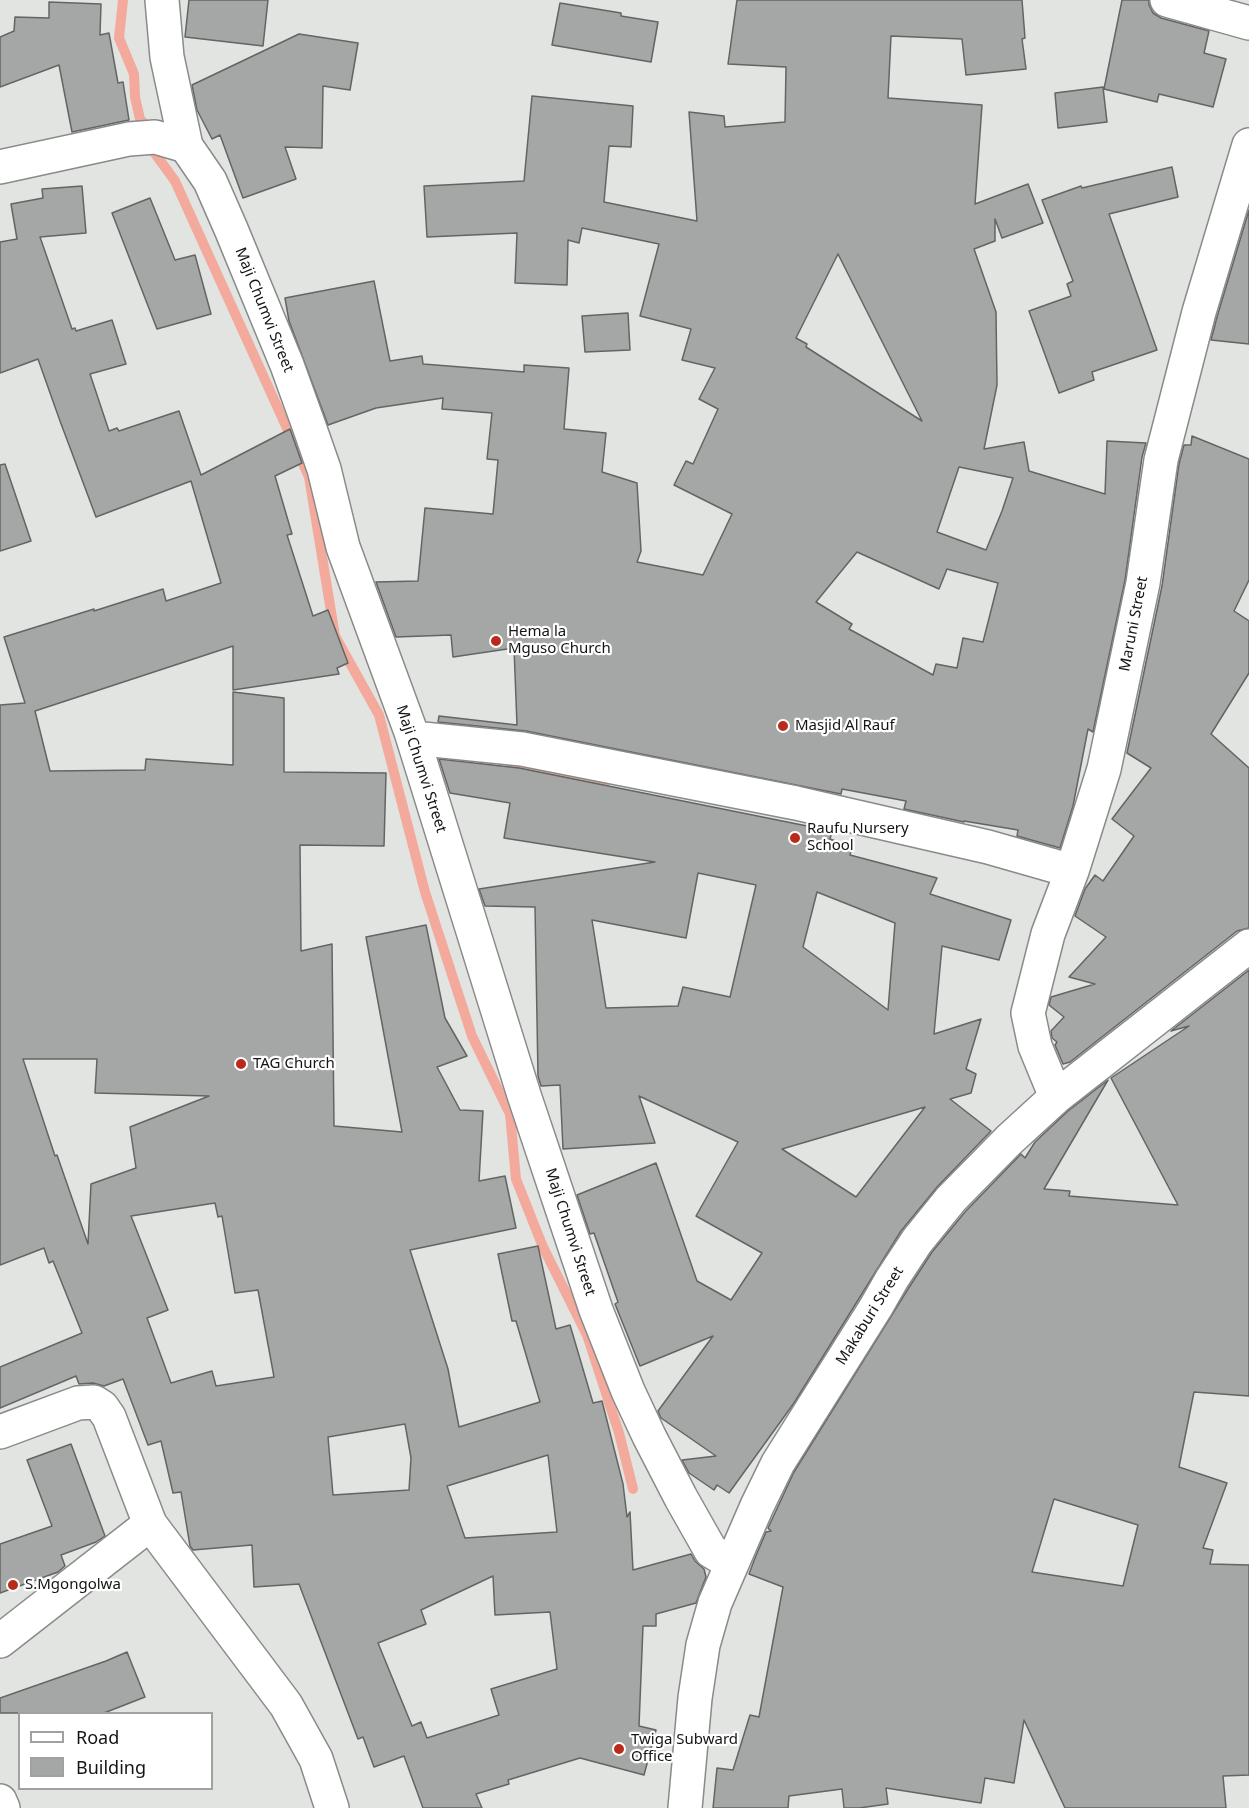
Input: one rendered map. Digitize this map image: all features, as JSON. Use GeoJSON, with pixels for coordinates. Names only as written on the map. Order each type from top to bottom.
{"type":"FeatureCollection","features":[{"type":"Feature","properties":{"kind":"street"},"geometry":{"type":"LineString","coordinates":[[0,167],[129,139],[155,137],[186,146],[167,57],[162,0]]}},
{"type":"Feature","properties":{"kind":"street"},"geometry":{"type":"LineString","coordinates":[[1167,0],[1249,23]]}},
{"type":"Feature","properties":{"kind":"street","name":"Maruni Street"},"geometry":{"type":"LineString","coordinates":[[1056,1097],[1035,1046],[1028,1013],[1048,934],[1072,871],[1104,769],[1143,583],[1161,460],[1199,312],[1249,145]]}},
{"type":"Feature","properties":{"kind":"street","name":"Maji Chumvi Street"},"geometry":{"type":"LineString","coordinates":[[186,146],[210,181],[231,229],[287,364],[324,468],[343,547],[413,738],[524,1095],[596,1310],[632,1400],[681,1498],[711,1551],[731,1563]]}},
{"type":"Feature","properties":{"kind":"street"},"geometry":{"type":"LineString","coordinates":[[413,738],[522,749],[796,803],[988,847],[1072,871]]}},
{"type":"Feature","properties":{"kind":"street","name":"Makaburi Street"},"geometry":{"type":"LineString","coordinates":[[685,1808],[695,1698],[703,1645],[715,1603],[731,1563],[778,1463],[917,1241],[979,1169],[1056,1097],[1249,946]]}},
{"type":"Feature","properties":{"kind":"street"},"geometry":{"type":"LineString","coordinates":[[0,1432],[78,1403],[94,1402],[102,1407],[109,1417],[150,1524],[286,1706],[316,1759],[332,1808]]}},
{"type":"Feature","properties":{"kind":"street"},"geometry":{"type":"LineString","coordinates":[[0,1641],[150,1524]]}},
{"type":"Feature","properties":{"kind":"street"},"geometry":{"type":"LineString","coordinates":[[0,1801],[3,1808]]}},
{"type":"Feature","properties":{"kind":"building"},"geometry":{"type":"Polygon","coordinates":[[[189,0],[268,0],[263,46],[185,37],[189,0]]]}},
{"type":"Feature","properties":{"kind":"building"},"geometry":{"type":"Polygon","coordinates":[[[737,0],[1022,0],[1025,38],[1022,39],[1026,69],[966,75],[962,39],[891,36],[888,98],[982,105],[975,204],[1028,184],[1043,223],[1002,238],[995,219],[995,241],[974,249],[996,312],[997,385],[984,449],[1024,442],[1029,471],[1105,494],[1107,441],[1146,443],[1142,457],[1125,580],[1093,732],[1088,729],[1073,806],[1060,848],[1017,836],[1018,830],[964,822],[904,809],[906,801],[842,789],[841,794],[526,731],[438,722],[439,716],[517,725],[514,648],[453,657],[451,635],[396,637],[376,582],[418,581],[425,508],[493,514],[498,460],[487,459],[492,413],[442,409],[443,398],[376,408],[328,425],[289,321],[285,298],[374,281],[390,361],[422,356],[423,364],[524,372],[524,365],[569,368],[564,429],[606,433],[602,472],[637,483],[641,551],[637,562],[703,575],[732,514],[674,485],[686,461],[693,464],[718,409],[699,399],[715,368],[682,360],[691,329],[640,316],[659,244],[582,228],[579,243],[568,240],[567,285],[515,283],[517,233],[427,237],[424,186],[524,181],[532,96],[633,106],[631,147],[609,146],[604,202],[697,221],[689,112],[724,116],[725,127],[785,122],[786,67],[728,64],[737,0]],[[838,254],[796,338],[807,344],[806,347],[922,421],[838,254]],[[959,467],[937,532],[986,550],[1013,478],[959,467]],[[857,552],[816,602],[852,624],[849,629],[933,675],[936,664],[957,668],[963,638],[983,642],[998,583],[947,569],[939,589],[857,552]]]}},
{"type":"Feature","properties":{"kind":"building"},"geometry":{"type":"Polygon","coordinates":[[[1122,0],[1149,0],[1153,13],[1161,18],[1209,31],[1204,53],[1226,59],[1213,107],[1159,94],[1157,102],[1104,89],[1122,0]]]}},
{"type":"Feature","properties":{"kind":"building"},"geometry":{"type":"Polygon","coordinates":[[[49,2],[101,4],[100,35],[109,33],[118,83],[123,82],[129,120],[72,132],[59,65],[0,87],[0,37],[14,31],[15,17],[49,18],[49,2]]]}},
{"type":"Feature","properties":{"kind":"building"},"geometry":{"type":"Polygon","coordinates":[[[560,3],[658,22],[651,62],[552,45],[560,3]]]}},
{"type":"Feature","properties":{"kind":"building"},"geometry":{"type":"Polygon","coordinates":[[[299,34],[358,43],[350,90],[323,86],[322,148],[285,147],[296,179],[243,198],[220,135],[212,139],[197,110],[192,85],[299,34]]]}},
{"type":"Feature","properties":{"kind":"building"},"geometry":{"type":"Polygon","coordinates":[[[1103,87],[1107,122],[1058,128],[1055,93],[1103,87]]]}},
{"type":"Feature","properties":{"kind":"building"},"geometry":{"type":"Polygon","coordinates":[[[1172,167],[1178,197],[1109,214],[1157,350],[1092,372],[1094,380],[1059,393],[1029,311],[1071,296],[1067,284],[1073,281],[1042,200],[1081,186],[1082,188],[1172,167]]]}},
{"type":"Feature","properties":{"kind":"building"},"geometry":{"type":"Polygon","coordinates":[[[82,186],[86,233],[40,237],[72,329],[75,328],[76,331],[112,320],[126,364],[90,374],[109,431],[117,428],[119,431],[179,411],[201,475],[290,429],[302,463],[275,476],[292,534],[287,535],[313,616],[328,610],[348,663],[337,668],[339,674],[233,690],[233,646],[35,711],[50,771],[145,770],[146,759],[233,765],[233,692],[284,698],[284,772],[386,773],[384,846],[300,845],[301,951],[332,944],[334,1126],[402,1132],[366,937],[426,925],[445,1018],[467,1056],[437,1067],[460,1110],[483,1111],[479,1181],[505,1176],[516,1228],[410,1250],[448,1369],[459,1427],[540,1402],[516,1321],[512,1321],[498,1254],[538,1246],[556,1329],[570,1325],[593,1403],[602,1401],[623,1484],[627,1517],[630,1512],[633,1570],[691,1554],[704,1569],[706,1577],[696,1603],[656,1614],[656,1626],[643,1626],[639,1726],[656,1730],[644,1775],[580,1758],[508,1780],[509,1784],[476,1794],[482,1808],[423,1808],[404,1756],[374,1767],[363,1737],[358,1739],[299,1584],[254,1587],[252,1545],[193,1550],[190,1546],[181,1492],[173,1493],[161,1441],[148,1445],[123,1379],[104,1386],[93,1383],[79,1384],[76,1376],[0,1408],[0,1367],[82,1333],[53,1261],[49,1263],[44,1248],[0,1265],[0,705],[25,703],[4,637],[163,589],[166,601],[221,583],[191,481],[96,517],[38,359],[0,373],[0,242],[17,239],[11,204],[43,198],[42,189],[82,186]],[[23,1059],[55,1156],[57,1155],[88,1244],[91,1184],[136,1168],[130,1127],[209,1096],[95,1093],[97,1059],[23,1059]],[[215,1203],[131,1216],[168,1310],[147,1318],[171,1383],[212,1371],[216,1386],[274,1377],[258,1290],[235,1293],[222,1216],[218,1217],[215,1203]],[[405,1424],[328,1437],[333,1495],[409,1490],[411,1458],[405,1424]],[[548,1455],[447,1486],[465,1538],[557,1532],[548,1455]],[[493,1576],[421,1610],[426,1624],[378,1643],[412,1726],[421,1722],[427,1738],[499,1715],[491,1689],[557,1669],[550,1612],[495,1615],[493,1576]]]}},
{"type":"Feature","properties":{"kind":"building"},"geometry":{"type":"Polygon","coordinates":[[[150,198],[175,260],[195,255],[211,314],[157,329],[112,213],[150,198]]]}},
{"type":"Feature","properties":{"kind":"building"},"geometry":{"type":"Polygon","coordinates":[[[1249,210],[1249,344],[1211,340],[1217,317],[1249,210]]]}},
{"type":"Feature","properties":{"kind":"building"},"geometry":{"type":"Polygon","coordinates":[[[628,313],[630,350],[585,352],[582,316],[628,313]]]}},
{"type":"Feature","properties":{"kind":"building"},"geometry":{"type":"Polygon","coordinates":[[[1192,436],[1249,459],[1249,580],[1234,611],[1249,621],[1249,673],[1211,734],[1249,768],[1249,928],[1237,931],[1070,1062],[1063,1064],[1055,1045],[1057,1042],[1052,1038],[1051,1031],[1064,1017],[1049,1005],[1051,997],[1095,984],[1069,977],[1106,937],[1075,916],[1085,889],[1095,875],[1103,881],[1134,836],[1112,819],[1151,768],[1127,753],[1162,586],[1179,464],[1184,445],[1191,445],[1192,436]]]}},
{"type":"Feature","properties":{"kind":"building"},"geometry":{"type":"Polygon","coordinates":[[[5,464],[31,541],[0,551],[0,465],[5,464]]]}},
{"type":"Feature","properties":{"kind":"building"},"geometry":{"type":"Polygon","coordinates":[[[439,759],[519,768],[832,831],[830,839],[852,847],[850,855],[937,878],[930,894],[1011,920],[999,960],[942,946],[934,1034],[981,1019],[966,1069],[976,1074],[971,1093],[950,1099],[991,1131],[938,1186],[901,1231],[794,1403],[729,1493],[717,1485],[714,1490],[689,1473],[682,1460],[716,1456],[661,1418],[658,1411],[713,1336],[640,1366],[615,1304],[618,1302],[594,1233],[590,1234],[577,1195],[656,1163],[697,1281],[731,1300],[762,1253],[696,1216],[738,1142],[639,1096],[655,1143],[563,1149],[560,1085],[541,1086],[538,1076],[535,907],[485,906],[479,889],[655,862],[504,838],[510,803],[450,793],[439,759]],[[698,873],[686,938],[592,920],[606,1008],[678,1006],[683,987],[730,997],[756,885],[698,873]],[[817,892],[803,947],[888,1010],[895,923],[817,892]],[[925,1107],[782,1149],[856,1197],[925,1107]]]}},
{"type":"Feature","properties":{"kind":"building"},"geometry":{"type":"Polygon","coordinates":[[[1249,970],[1249,1396],[1194,1392],[1179,1467],[1227,1483],[1203,1548],[1213,1550],[1210,1564],[1249,1565],[1249,1775],[1223,1776],[1226,1808],[1065,1808],[1024,1720],[1014,1783],[985,1778],[981,1803],[886,1788],[888,1804],[859,1808],[844,1808],[842,1789],[789,1796],[788,1808],[713,1808],[717,1768],[733,1770],[750,1715],[759,1717],[783,1587],[749,1574],[766,1532],[771,1531],[768,1528],[794,1472],[932,1252],[965,1212],[1021,1154],[1025,1158],[1035,1142],[1068,1111],[1108,1080],[1044,1189],[1070,1191],[1069,1196],[1178,1205],[1111,1078],[1189,1026],[1171,1031],[1249,970]],[[1054,1499],[1032,1572],[1123,1586],[1138,1525],[1054,1499]]]}},
{"type":"Feature","properties":{"kind":"building"},"geometry":{"type":"Polygon","coordinates":[[[71,1444],[105,1536],[96,1542],[61,1555],[65,1566],[58,1572],[0,1593],[0,1544],[52,1526],[27,1460],[71,1444]]]}},
{"type":"Feature","properties":{"kind":"building"},"geometry":{"type":"Polygon","coordinates":[[[127,1652],[145,1697],[107,1712],[0,1713],[0,1698],[127,1652]]]}},
{"type":"Feature","properties":{"kind":"waterway"},"geometry":{"type":"LineString","coordinates":[[123,0],[119,38],[134,74],[135,97],[140,119],[150,130]]}},
{"type":"Feature","properties":{"kind":"waterway"},"geometry":{"type":"LineString","coordinates":[[153,143],[151,148],[175,181],[309,477],[335,636],[379,715],[425,892],[472,1036],[510,1114],[516,1179],[543,1247],[587,1335],[619,1433],[633,1489]]}},
{"type":"Feature","properties":{"kind":"waterway"},"geometry":{"type":"LineString","coordinates":[[509,762],[537,771],[605,782]]}},
{"type":"Feature","properties":{"kind":"place","name":"Hema la Mguso Church"},"geometry":{"type":"Point","coordinates":[496,641]}},
{"type":"Feature","properties":{"kind":"place","name":"Masjid Al Rauf"},"geometry":{"type":"Point","coordinates":[783,726]}},
{"type":"Feature","properties":{"kind":"place","name":"Raufu Nursery School"},"geometry":{"type":"Point","coordinates":[795,838]}},
{"type":"Feature","properties":{"kind":"place","name":"TAG Church"},"geometry":{"type":"Point","coordinates":[241,1064]}},
{"type":"Feature","properties":{"kind":"place","name":"S.Mgongolwa"},"geometry":{"type":"Point","coordinates":[13,1585]}},
{"type":"Feature","properties":{"kind":"place","name":"Twiga Subward Office"},"geometry":{"type":"Point","coordinates":[619,1749]}}]}
